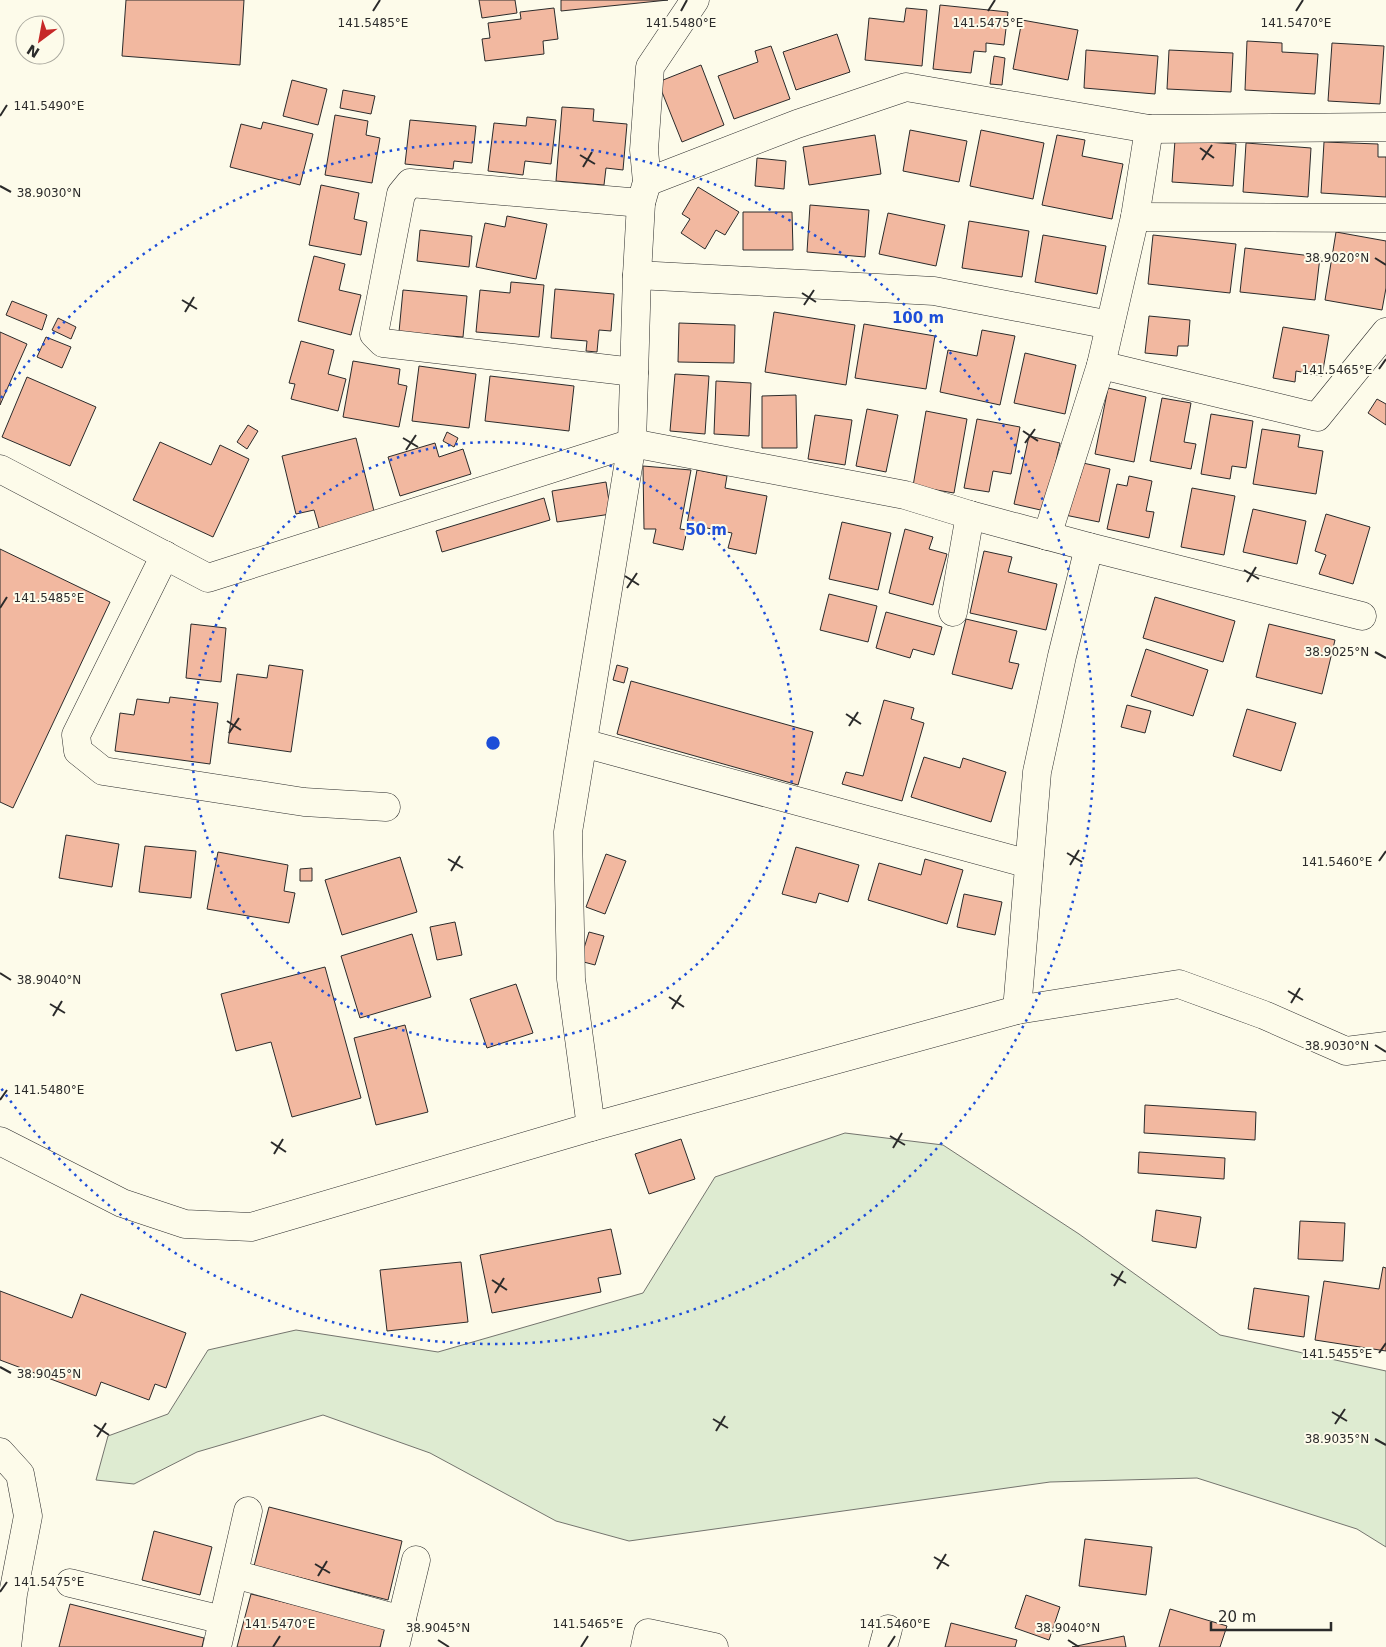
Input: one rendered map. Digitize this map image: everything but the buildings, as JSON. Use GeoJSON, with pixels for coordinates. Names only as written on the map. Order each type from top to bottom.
{"type":"FeatureCollection","features":[{"type":"Feature","properties":{"kind":"street"},"geometry":{"type":"LineString","coordinates":[[591,1127],[572,979],[568,832],[632,443],[637,275],[644,193],[644,150],[650,67],[695,0]]}},
{"type":"Feature","properties":{"kind":"street"},"geometry":{"type":"LineString","coordinates":[[634,372],[384,343],[374,334],[401,194],[410,183],[644,193],[797,124],[906,87],[1149,129],[1386,127]]}},
{"type":"Feature","properties":{"kind":"street"},"geometry":{"type":"LineString","coordinates":[[1047,536],[1101,365],[1135,217],[1149,129]]}},
{"type":"Feature","properties":{"kind":"street"},"geometry":{"type":"LineString","coordinates":[[1135,217],[1386,218]]}},
{"type":"Feature","properties":{"kind":"street"},"geometry":{"type":"LineString","coordinates":[[637,275],[934,291],[1110,325]]}},
{"type":"Feature","properties":{"kind":"street"},"geometry":{"type":"LineString","coordinates":[[1101,365],[1317,417],[1386,332]]}},
{"type":"Feature","properties":{"kind":"street"},"geometry":{"type":"LineString","coordinates":[[0,469],[208,578],[632,443],[905,496],[1047,536],[1362,616]]}},
{"type":"Feature","properties":{"kind":"street"},"geometry":{"type":"LineString","coordinates":[[953,612],[970,515]]}},
{"type":"Feature","properties":{"kind":"street"},"geometry":{"type":"LineString","coordinates":[[1017,1010],[1037,772],[1062,656],[1089,547]]}},
{"type":"Feature","properties":{"kind":"street"},"geometry":{"type":"LineString","coordinates":[[165,555],[76,735],[78,751],[103,771],[304,802],[386,807]]}},
{"type":"Feature","properties":{"kind":"street"},"geometry":{"type":"LineString","coordinates":[[583,743],[1029,864]]}},
{"type":"Feature","properties":{"kind":"street"},"geometry":{"type":"LineString","coordinates":[[0,1140],[131,1206],[185,1224],[251,1227],[591,1127],[1017,1010],[1179,984],[1264,1015],[1346,1051],[1386,1046]]}},
{"type":"Feature","properties":{"kind":"street"},"geometry":{"type":"LineString","coordinates":[[0,1452],[20,1474],[28,1516],[13,1594],[7,1647]]}},
{"type":"Feature","properties":{"kind":"street"},"geometry":{"type":"LineString","coordinates":[[217,1647],[248,1511]]}},
{"type":"Feature","properties":{"kind":"street"},"geometry":{"type":"LineString","coordinates":[[396,1647],[416,1560]]}},
{"type":"Feature","properties":{"kind":"street"},"geometry":{"type":"LineString","coordinates":[[234,1574],[402,1620]]}},
{"type":"Feature","properties":{"kind":"street"},"geometry":{"type":"LineString","coordinates":[[70,1583],[223,1620]]}},
{"type":"Feature","properties":{"kind":"street"},"geometry":{"type":"LineString","coordinates":[[645,1647],[648,1633],[714,1647]]}},
{"type":"Feature","properties":{"kind":"green space"},"geometry":{"type":"Polygon","coordinates":[[[845,1133],[943,1145],[1079,1234],[1220,1335],[1386,1371],[1386,1547],[1357,1529],[1197,1478],[1050,1482],[629,1541],[556,1521],[430,1453],[323,1415],[197,1452],[134,1484],[96,1480],[108,1436],[168,1414],[208,1350],[296,1330],[438,1352],[643,1293],[715,1177],[845,1133]]]}}]}
